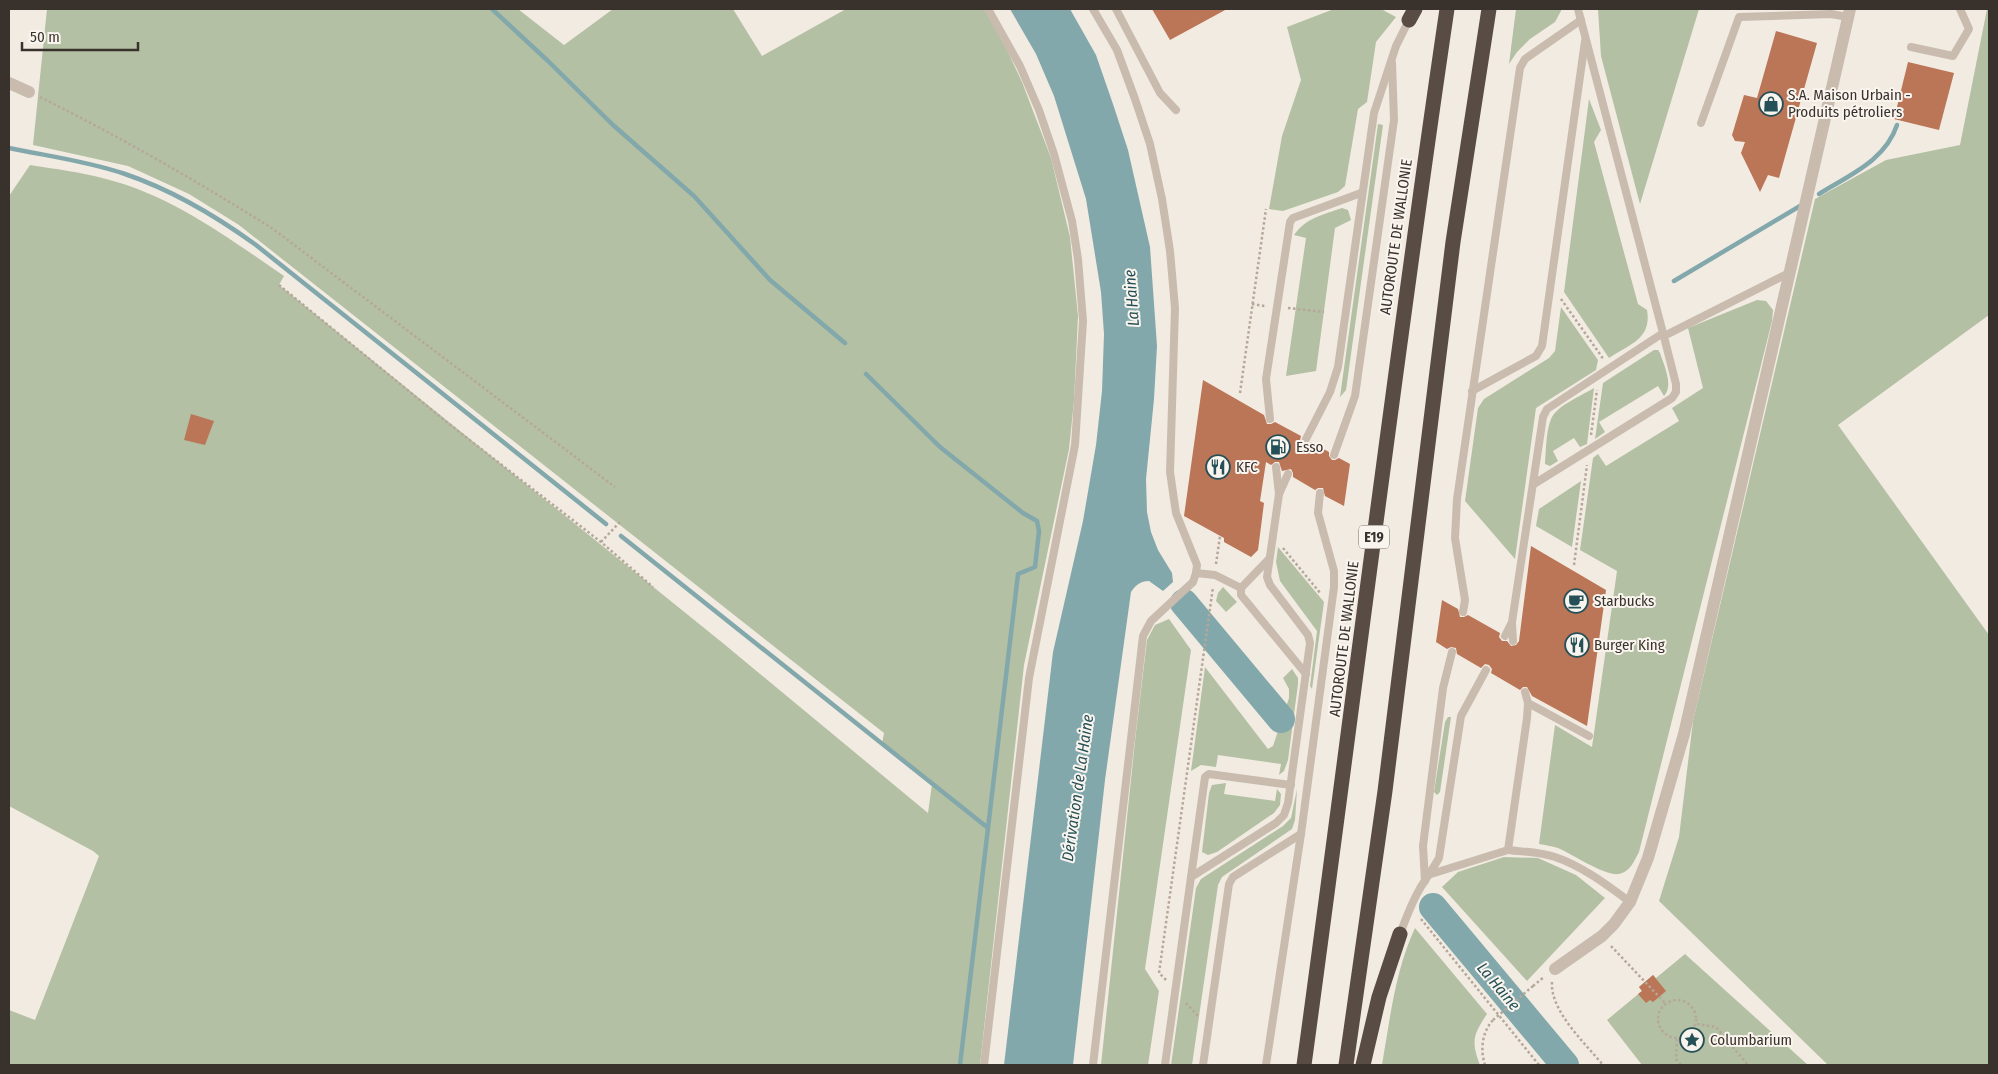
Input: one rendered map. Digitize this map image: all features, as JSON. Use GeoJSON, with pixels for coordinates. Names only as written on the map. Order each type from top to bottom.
{"type":"FeatureCollection","features":[{"type":"Feature","properties":{"kind":"highway","name":"AUTOROUTE DE WALLONIE"},"geometry":{"type":"LineString","coordinates":[[1304,1065],[1343,783],[1413,235],[1447,9]]}},
{"type":"Feature","properties":{"kind":"highway"},"geometry":{"type":"LineString","coordinates":[[1346,1065],[1385,791],[1453,242],[1489,9]]}},
{"type":"Feature","properties":{"kind":"highway"},"geometry":{"type":"LineString","coordinates":[[1363,1065],[1379,997],[1400,934]]}},
{"type":"Feature","properties":{"kind":"street"},"geometry":{"type":"LineString","coordinates":[[1555,969],[1602,936],[1614,924],[1630,902],[1648,858],[1684,734],[1849,13]]}},
{"type":"Feature","properties":{"kind":"street"},"geometry":{"type":"LineString","coordinates":[[9,84],[29,92]]}},
{"type":"Feature","properties":{"kind":"lane"},"geometry":{"type":"LineString","coordinates":[[984,1065],[1028,678],[1075,445],[1083,321],[1078,260],[1072,221],[1054,154],[1039,110],[1020,66],[988,9]]}},
{"type":"Feature","properties":{"kind":"lane"},"geometry":{"type":"LineString","coordinates":[[1093,9],[1117,50],[1135,99],[1150,144],[1162,199],[1170,251],[1175,308],[1171,479],[1176,513],[1197,565],[1193,582],[1151,621],[1142,636],[1093,1065]]}},
{"type":"Feature","properties":{"kind":"lane"},"geometry":{"type":"LineString","coordinates":[[1116,9],[1160,93],[1176,110]]}},
{"type":"Feature","properties":{"kind":"lane"},"geometry":{"type":"LineString","coordinates":[[1534,484],[1672,398],[1676,392],[1676,384],[1578,9]]}},
{"type":"Feature","properties":{"kind":"lane"},"geometry":{"type":"LineString","coordinates":[[1911,47],[1953,56],[1969,29],[1960,9]]}},
{"type":"Feature","properties":{"kind":"lane"},"geometry":{"type":"LineString","coordinates":[[1701,122],[1739,17],[1849,13]]}},
{"type":"Feature","properties":{"kind":"lane"},"geometry":{"type":"LineString","coordinates":[[1306,439],[1330,392],[1338,367],[1361,194],[1374,113],[1392,56],[1412,14]]}},
{"type":"Feature","properties":{"kind":"lane"},"geometry":{"type":"LineString","coordinates":[[1463,612],[1465,600],[1455,538],[1455,521],[1520,68],[1525,59],[1581,20]]}},
{"type":"Feature","properties":{"kind":"lane"},"geometry":{"type":"LineString","coordinates":[[1472,392],[1536,356],[1542,346],[1586,38]]}},
{"type":"Feature","properties":{"kind":"lane"},"geometry":{"type":"LineString","coordinates":[[1334,455],[1355,396],[1394,120],[1392,56]]}},
{"type":"Feature","properties":{"kind":"lane"},"geometry":{"type":"LineString","coordinates":[[1270,419],[1266,380],[1290,222],[1293,218],[1361,194]]}},
{"type":"Feature","properties":{"kind":"lane"},"geometry":{"type":"LineString","coordinates":[[1514,641],[1512,622],[1543,417],[1548,409],[1663,334],[1791,273]]}},
{"type":"Feature","properties":{"kind":"lane"},"geometry":{"type":"LineString","coordinates":[[1191,877],[1276,823],[1284,815],[1292,785],[1310,643],[1308,635],[1270,585],[1267,577],[1278,494],[1276,467]]}},
{"type":"Feature","properties":{"kind":"lane"},"geometry":{"type":"LineString","coordinates":[[1278,494],[1288,474]]}},
{"type":"Feature","properties":{"kind":"lane"},"geometry":{"type":"LineString","coordinates":[[1266,1065],[1301,834],[1334,583],[1334,571],[1318,513],[1320,493]]}},
{"type":"Feature","properties":{"kind":"lane"},"geometry":{"type":"LineString","coordinates":[[1268,560],[1241,588],[1241,595],[1306,674]]}},
{"type":"Feature","properties":{"kind":"lane"},"geometry":{"type":"LineString","coordinates":[[1196,573],[1215,576],[1241,588]]}},
{"type":"Feature","properties":{"kind":"lane"},"geometry":{"type":"LineString","coordinates":[[1505,636],[1512,622]]}},
{"type":"Feature","properties":{"kind":"lane"},"geometry":{"type":"LineString","coordinates":[[1425,881],[1424,836],[1443,688],[1452,652]]}},
{"type":"Feature","properties":{"kind":"lane"},"geometry":{"type":"LineString","coordinates":[[1400,934],[1412,905],[1439,858],[1461,716],[1486,670]]}},
{"type":"Feature","properties":{"kind":"lane"},"geometry":{"type":"LineString","coordinates":[[1508,850],[1528,703],[1525,692]]}},
{"type":"Feature","properties":{"kind":"lane"},"geometry":{"type":"LineString","coordinates":[[1528,703],[1590,736]]}},
{"type":"Feature","properties":{"kind":"lane"},"geometry":{"type":"LineString","coordinates":[[1165,1065],[1205,777],[1209,774],[1292,785]]}},
{"type":"Feature","properties":{"kind":"lane"},"geometry":{"type":"LineString","coordinates":[[1203,1065],[1229,884],[1233,877],[1301,834]]}},
{"type":"Feature","properties":{"kind":"lane"},"geometry":{"type":"LineString","coordinates":[[1431,874],[1508,850],[1540,853],[1556,857],[1583,870],[1630,902]]}},
{"type":"Feature","properties":{"kind":"path"},"geometry":{"type":"LineString","coordinates":[[29,92],[99,126],[219,195],[272,229],[614,487]]}},
{"type":"Feature","properties":{"kind":"path"},"geometry":{"type":"LineString","coordinates":[[1240,393],[1266,209]]}},
{"type":"Feature","properties":{"kind":"path"},"geometry":{"type":"LineString","coordinates":[[279,285],[449,424],[601,542],[653,587]]}},
{"type":"Feature","properties":{"kind":"path"},"geometry":{"type":"LineString","coordinates":[[1552,286],[1602,357],[1574,565]]}},
{"type":"Feature","properties":{"kind":"path"},"geometry":{"type":"LineString","coordinates":[[601,542],[620,522]]}},
{"type":"Feature","properties":{"kind":"path"},"geometry":{"type":"LineString","coordinates":[[1272,536],[1324,597]]}},
{"type":"Feature","properties":{"kind":"path"},"geometry":{"type":"LineString","coordinates":[[1203,659],[1211,605]]}},
{"type":"Feature","properties":{"kind":"path"},"geometry":{"type":"LineString","coordinates":[[1421,919],[1538,1065]]}},
{"type":"Feature","properties":{"kind":"path"},"geometry":{"type":"LineString","coordinates":[[1611,946],[1666,1004]]}},
{"type":"Feature","properties":{"kind":"path"},"geometry":{"type":"LineString","coordinates":[[1555,969],[1552,984],[1553,1000],[1563,1016],[1602,1065]]}},
{"type":"Feature","properties":{"kind":"path"},"geometry":{"type":"LineString","coordinates":[[1485,1065],[1482,1047],[1484,1034],[1493,1020],[1533,986]]}},
{"type":"Feature","properties":{"kind":"path"},"geometry":{"type":"LineString","coordinates":[[1678,1000],[1691,1005],[1695,1010],[1697,1024],[1689,1035],[1677,1039],[1666,1035],[1659,1026],[1659,1014],[1666,1004],[1678,1000]]}},
{"type":"Feature","properties":{"kind":"path"},"geometry":{"type":"LineString","coordinates":[[1697,1024],[1716,1027],[1748,1065]]}},
{"type":"Feature","properties":{"kind":"path"},"geometry":{"type":"LineString","coordinates":[[1677,1039],[1676,1059],[1681,1065]]}},
{"type":"Feature","properties":{"kind":"green space"},"geometry":{"type":"Polygon","coordinates":[[[47,9],[518,9],[564,45],[613,9],[733,9],[762,56],[846,9],[984,9],[1000,35],[1022,82],[1051,158],[1070,237],[1078,316],[1074,401],[1069,449],[1024,665],[980,1065],[9,1065],[9,1010],[35,1020],[99,856],[9,806],[9,196],[30,165],[97,177],[130,186],[177,207],[221,233],[264,262],[284,276],[279,285],[724,644],[928,813],[932,784],[882,744],[884,733],[239,225],[189,194],[128,166],[33,145],[47,9]]]}},
{"type":"Feature","properties":{"kind":"green space"},"geometry":{"type":"Polygon","coordinates":[[[1334,9],[1381,9],[1396,17],[1376,42],[1367,102],[1358,109],[1345,186],[1338,192],[1283,211],[1269,209],[1282,136],[1301,80],[1287,27],[1334,9]]]}},
{"type":"Feature","properties":{"kind":"green space"},"geometry":{"type":"Polygon","coordinates":[[[1516,9],[1562,9],[1555,22],[1530,39],[1517,52],[1509,64],[1516,9]]]}},
{"type":"Feature","properties":{"kind":"green space"},"geometry":{"type":"Polygon","coordinates":[[[1598,9],[1699,9],[1640,204],[1601,56],[1598,9]]]}},
{"type":"Feature","properties":{"kind":"green space"},"geometry":{"type":"Polygon","coordinates":[[[1987,9],[1989,9],[1989,315],[1838,425],[1989,635],[1989,1065],[1828,1065],[1659,901],[1679,837],[1693,721],[1815,199],[1886,160],[1960,145],[1987,9]]]}},
{"type":"Feature","properties":{"kind":"green space"},"geometry":{"type":"Polygon","coordinates":[[[1589,99],[1601,130],[1594,142],[1638,304],[1647,310],[1648,320],[1643,334],[1638,340],[1609,358],[1564,292],[1589,99]]]}},
{"type":"Feature","properties":{"kind":"green space"},"geometry":{"type":"Polygon","coordinates":[[[1378,124],[1383,125],[1346,390],[1340,397],[1378,124]]]}},
{"type":"Feature","properties":{"kind":"green space"},"geometry":{"type":"Polygon","coordinates":[[[1342,208],[1348,210],[1351,220],[1335,228],[1316,371],[1286,376],[1306,238],[1294,235],[1309,221],[1342,208]]]}},
{"type":"Feature","properties":{"kind":"green space"},"geometry":{"type":"Polygon","coordinates":[[[1757,300],[1766,301],[1773,310],[1772,321],[1639,852],[1631,866],[1623,873],[1613,874],[1605,872],[1558,848],[1539,844],[1555,725],[1592,747],[1617,571],[1580,550],[1593,458],[1598,454],[1606,466],[1679,421],[1672,408],[1703,388],[1688,328],[1757,300]]]}},
{"type":"Feature","properties":{"kind":"green space"},"geometry":{"type":"Polygon","coordinates":[[[1561,307],[1598,360],[1596,370],[1536,408],[1515,559],[1465,501],[1478,408],[1484,399],[1549,358],[1555,351],[1561,307]]]}},
{"type":"Feature","properties":{"kind":"green space"},"geometry":{"type":"Polygon","coordinates":[[[1654,350],[1658,350],[1660,353],[1666,369],[1667,392],[1664,396],[1658,386],[1599,422],[1605,432],[1595,439],[1603,383],[1654,350]]]}},
{"type":"Feature","properties":{"kind":"green space"},"geometry":{"type":"Polygon","coordinates":[[[1594,388],[1587,444],[1580,447],[1574,438],[1553,451],[1558,461],[1550,466],[1545,464],[1547,434],[1552,417],[1565,404],[1594,388]]]}},
{"type":"Feature","properties":{"kind":"green space"},"geometry":{"type":"Polygon","coordinates":[[[1581,481],[1572,547],[1536,526],[1539,509],[1581,481]]]}},
{"type":"Feature","properties":{"kind":"green space"},"geometry":{"type":"Polygon","coordinates":[[[1278,547],[1324,602],[1312,689],[1310,686],[1317,631],[1280,581],[1276,562],[1278,547]]]}},
{"type":"Feature","properties":{"kind":"green space"},"geometry":{"type":"Polygon","coordinates":[[[1223,587],[1237,602],[1226,612],[1216,601],[1218,593],[1223,587]]]}},
{"type":"Feature","properties":{"kind":"green space"},"geometry":{"type":"Polygon","coordinates":[[[1169,619],[1191,650],[1145,969],[1159,991],[1148,1065],[1101,1065],[1147,640],[1155,625],[1169,619]]]}},
{"type":"Feature","properties":{"kind":"green space"},"geometry":{"type":"Polygon","coordinates":[[[1205,667],[1268,749],[1273,746],[1289,698],[1289,689],[1283,678],[1292,669],[1298,678],[1298,684],[1288,760],[1284,771],[1279,775],[1281,764],[1218,755],[1216,767],[1201,765],[1191,771],[1205,667]]]}},
{"type":"Feature","properties":{"kind":"green space"},"geometry":{"type":"Polygon","coordinates":[[[1448,717],[1451,717],[1440,792],[1437,795],[1434,792],[1445,722],[1448,717]]]}},
{"type":"Feature","properties":{"kind":"green space"},"geometry":{"type":"Polygon","coordinates":[[[1226,783],[1224,794],[1275,801],[1277,789],[1281,794],[1280,805],[1274,813],[1217,852],[1208,855],[1202,852],[1209,793],[1212,785],[1226,783]]]}},
{"type":"Feature","properties":{"kind":"green space"},"geometry":{"type":"Polygon","coordinates":[[[1297,789],[1295,820],[1292,829],[1222,877],[1218,885],[1192,1065],[1171,1065],[1196,888],[1201,879],[1283,826],[1291,818],[1297,789]]]}},
{"type":"Feature","properties":{"kind":"green space"},"geometry":{"type":"Polygon","coordinates":[[[1504,857],[1538,858],[1576,875],[1605,898],[1527,981],[1442,887],[1458,872],[1504,857]]]}},
{"type":"Feature","properties":{"kind":"green space"},"geometry":{"type":"Polygon","coordinates":[[[1415,928],[1487,1014],[1475,1038],[1475,1050],[1480,1065],[1382,1065],[1398,978],[1415,928]]]}},
{"type":"Feature","properties":{"kind":"green space"},"geometry":{"type":"Polygon","coordinates":[[[1685,954],[1808,1065],[1642,1065],[1607,1020],[1642,991],[1639,987],[1653,975],[1656,978],[1685,954]]]}},
{"type":"Feature","properties":{"kind":"water","name":"Dérivation de La Haine"},"geometry":{"type":"Polygon","coordinates":[[[1010,9],[1070,9],[1096,55],[1128,150],[1150,247],[1157,346],[1146,479],[1147,512],[1151,532],[1158,550],[1172,573],[1173,582],[1163,591],[1149,581],[1143,582],[1137,585],[1131,592],[1105,780],[1073,1065],[1004,1065],[1053,652],[1083,521],[1096,445],[1102,391],[1104,334],[1101,292],[1086,199],[1054,96],[1036,54],[1010,9]]]}},
{"type":"Feature","properties":{"kind":"building"},"geometry":{"type":"Polygon","coordinates":[[[1152,9],[1227,9],[1170,40],[1152,9]]]}},
{"type":"Feature","properties":{"kind":"building","name":"S.A. Maison Urbain - Produits pétroliers"},"geometry":{"type":"Polygon","coordinates":[[[1776,31],[1817,43],[1779,178],[1768,175],[1760,192],[1741,153],[1745,142],[1735,141],[1732,135],[1744,95],[1757,98],[1776,31]]]}},
{"type":"Feature","properties":{"kind":"building"},"geometry":{"type":"Polygon","coordinates":[[[1908,62],[1954,73],[1939,130],[1894,119],[1908,62]]]}},
{"type":"Feature","properties":{"kind":"building"},"geometry":{"type":"Polygon","coordinates":[[[1203,380],[1264,415],[1267,424],[1275,422],[1301,436],[1300,440],[1303,444],[1307,445],[1311,442],[1329,452],[1332,460],[1339,458],[1350,464],[1344,506],[1325,496],[1323,488],[1315,490],[1293,477],[1291,469],[1282,471],[1279,462],[1271,465],[1266,462],[1260,501],[1264,503],[1258,550],[1251,557],[1224,542],[1224,538],[1184,516],[1203,380]]]}},
{"type":"Feature","properties":{"kind":"building"},"geometry":{"type":"Polygon","coordinates":[[[191,414],[214,421],[205,445],[184,440],[191,414]]]}},
{"type":"Feature","properties":{"kind":"building"},"geometry":{"type":"Polygon","coordinates":[[[1531,546],[1606,590],[1587,726],[1532,696],[1527,687],[1523,687],[1520,690],[1491,673],[1492,669],[1489,665],[1485,664],[1481,668],[1457,654],[1456,648],[1451,647],[1447,649],[1436,642],[1442,600],[1458,609],[1460,617],[1468,615],[1500,633],[1499,637],[1502,641],[1507,641],[1511,646],[1516,645],[1519,641],[1531,546]]]}},
{"type":"Feature","properties":{"kind":"building"},"geometry":{"type":"Polygon","coordinates":[[[1653,975],[1666,991],[1653,1002],[1650,1000],[1646,1003],[1638,994],[1642,991],[1639,987],[1653,975]]]}},
{"type":"Feature","properties":{"kind":"waterway"},"geometry":{"type":"LineString","coordinates":[[492,9],[613,125],[694,196],[770,280],[845,343]]}},
{"type":"Feature","properties":{"kind":"waterway"},"geometry":{"type":"LineString","coordinates":[[1819,194],[1875,158],[1891,138],[1897,125]]}},
{"type":"Feature","properties":{"kind":"waterway"},"geometry":{"type":"LineString","coordinates":[[9,148],[111,169],[142,180],[177,196],[225,224],[256,245],[606,524]]}},
{"type":"Feature","properties":{"kind":"waterway"},"geometry":{"type":"LineString","coordinates":[[1674,281],[1800,206]]}},
{"type":"Feature","properties":{"kind":"waterway"},"geometry":{"type":"LineString","coordinates":[[866,374],[940,447],[1023,513],[1037,521],[1039,531],[1035,567],[1018,574],[988,828]]}},
{"type":"Feature","properties":{"kind":"waterway"},"geometry":{"type":"LineString","coordinates":[[621,536],[988,828],[960,1065]]}},
{"type":"Feature","properties":{"kind":"waterway","name":"La Haine"},"geometry":{"type":"LineString","coordinates":[[1184,603],[1281,719]]}},
{"type":"Feature","properties":{"kind":"waterway","name":"La Haine"},"geometry":{"type":"LineString","coordinates":[[1433,907],[1565,1065]]}},
{"type":"Feature","properties":{"kind":"place","name":"S.A. Maison Urbain - Produits pétroliers"},"geometry":{"type":"Point","coordinates":[1771,104]}},
{"type":"Feature","properties":{"kind":"place","name":"Esso"},"geometry":{"type":"Point","coordinates":[1278,447]}},
{"type":"Feature","properties":{"kind":"place","name":"KFC"},"geometry":{"type":"Point","coordinates":[1218,467]}},
{"type":"Feature","properties":{"kind":"place","name":"Starbucks"},"geometry":{"type":"Point","coordinates":[1576,601]}},
{"type":"Feature","properties":{"kind":"place","name":"Burger King"},"geometry":{"type":"Point","coordinates":[1577,645]}},
{"type":"Feature","properties":{"kind":"place","name":"Columbarium"},"geometry":{"type":"Point","coordinates":[1692,1040]}}]}
